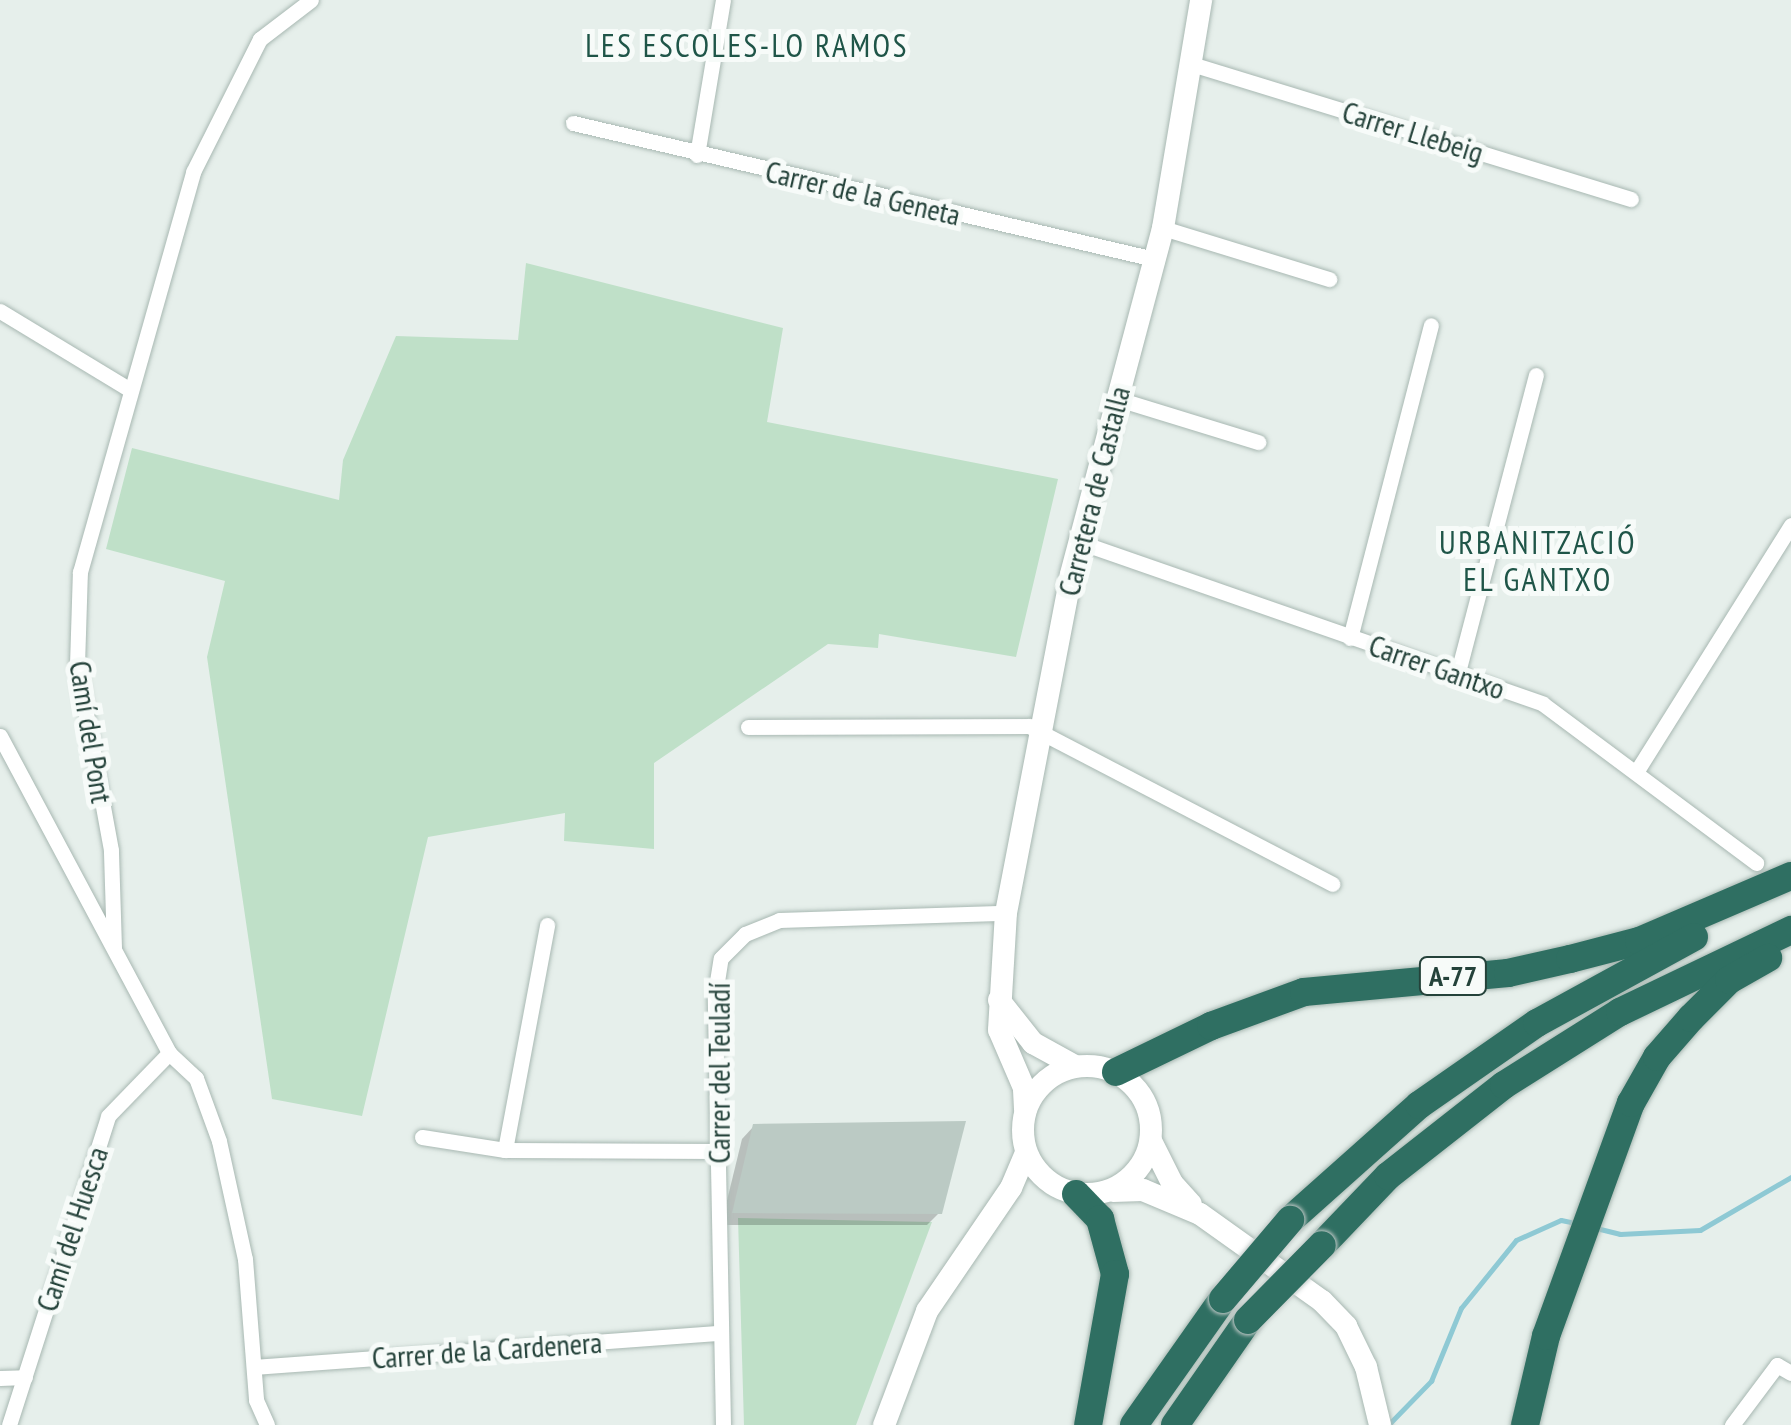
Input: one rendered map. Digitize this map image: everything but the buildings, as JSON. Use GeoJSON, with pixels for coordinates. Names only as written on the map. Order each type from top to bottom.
{"type":"FeatureCollection","features":[{"type":"Feature","properties":{"kind":"highway","name":"A-77"},"geometry":{"type":"LineString","coordinates":[[1116,1072],[1211,1026],[1304,992],[1508,973],[1570,959],[1639,941],[1791,876]]}},
{"type":"Feature","properties":{"kind":"highway"},"geometry":{"type":"LineString","coordinates":[[1134,1425],[1223,1299],[1290,1220],[1419,1105],[1537,1022],[1667,949],[1791,894]]}},
{"type":"Feature","properties":{"kind":"highway"},"geometry":{"type":"LineString","coordinates":[[1174,1425],[1248,1320],[1388,1176],[1504,1085],[1620,1012],[1791,930]]}},
{"type":"Feature","properties":{"kind":"highway"},"geometry":{"type":"LineString","coordinates":[[1525,1425],[1546,1336],[1607,1166],[1656,1057],[1729,980],[1791,945]]}},
{"type":"Feature","properties":{"kind":"highway"},"geometry":{"type":"LineString","coordinates":[[1076,1194],[1100,1219],[1115,1274],[1088,1425]]}},
{"type":"Feature","properties":{"kind":"highway"},"geometry":{"type":"LineString","coordinates":[[1512,1425],[1526,1371],[1546,1336]]}},
{"type":"Feature","properties":{"kind":"main road","name":"Carretera de Castalla"},"geometry":{"type":"LineString","coordinates":[[1025,1109],[1024,1088],[998,1030],[997,991],[1006,913],[1079,542],[1164,228],[1195,65],[1201,0]]}},
{"type":"Feature","properties":{"kind":"main road"},"geometry":{"type":"LineString","coordinates":[[997,991],[1032,1042],[1075,1066],[1116,1072],[1145,1101],[1151,1142],[1172,1183],[1200,1214]]}},
{"type":"Feature","properties":{"kind":"main road"},"geometry":{"type":"LineString","coordinates":[[884,1425],[927,1311],[1032,1163],[1025,1109],[1044,1081],[1075,1066]]}},
{"type":"Feature","properties":{"kind":"main road"},"geometry":{"type":"LineString","coordinates":[[1110,1191],[1129,1180],[1151,1142]]}},
{"type":"Feature","properties":{"kind":"main road"},"geometry":{"type":"LineString","coordinates":[[1032,1163],[1076,1194],[1143,1190],[1200,1214],[1322,1300],[1346,1326],[1371,1381],[1380,1425]]}},
{"type":"Feature","properties":{"kind":"street","name":"Camí del Pont"},"geometry":{"type":"LineString","coordinates":[[267,1425],[254,1367],[245,1259],[219,1141],[196,1078],[169,1053],[114,948],[110,850],[78,666],[80,572],[127,388],[193,172],[260,40],[311,0]]}},
{"type":"Feature","properties":{"kind":"street"},"geometry":{"type":"LineString","coordinates":[[697,156],[723,0]]}},
{"type":"Feature","properties":{"kind":"street","name":"Carrer Llebeig"},"geometry":{"type":"LineString","coordinates":[[1195,65],[1632,199]]}},
{"type":"Feature","properties":{"kind":"street","name":"Carrer de la Geneta"},"geometry":{"type":"LineString","coordinates":[[574,123],[697,156],[1154,259]]}},
{"type":"Feature","properties":{"kind":"street"},"geometry":{"type":"LineString","coordinates":[[1164,228],[1328,279]]}},
{"type":"Feature","properties":{"kind":"street"},"geometry":{"type":"LineString","coordinates":[[0,311],[127,388]]}},
{"type":"Feature","properties":{"kind":"street"},"geometry":{"type":"LineString","coordinates":[[1350,638],[1431,326]]}},
{"type":"Feature","properties":{"kind":"street"},"geometry":{"type":"LineString","coordinates":[[1458,672],[1536,375]]}},
{"type":"Feature","properties":{"kind":"street"},"geometry":{"type":"LineString","coordinates":[[1116,398],[1258,442]]}},
{"type":"Feature","properties":{"kind":"street"},"geometry":{"type":"LineString","coordinates":[[1638,769],[1791,525]]}},
{"type":"Feature","properties":{"kind":"street","name":"Carrer Gantxo"},"geometry":{"type":"LineString","coordinates":[[1079,542],[1543,704],[1638,769],[1756,863]]}},
{"type":"Feature","properties":{"kind":"street"},"geometry":{"type":"LineString","coordinates":[[748,727],[1029,726],[1332,884]]}},
{"type":"Feature","properties":{"kind":"street"},"geometry":{"type":"LineString","coordinates":[[0,736],[114,948]]}},
{"type":"Feature","properties":{"kind":"street","name":"Carrer del Teuladí"},"geometry":{"type":"LineString","coordinates":[[723,1425],[715,994],[721,958],[745,934],[779,920],[1006,913]]}},
{"type":"Feature","properties":{"kind":"street"},"geometry":{"type":"LineString","coordinates":[[506,1150],[547,926]]}},
{"type":"Feature","properties":{"kind":"street","name":"Camí del Huesca"},"geometry":{"type":"LineString","coordinates":[[9,1425],[108,1116],[169,1053]]}},
{"type":"Feature","properties":{"kind":"street"},"geometry":{"type":"LineString","coordinates":[[422,1136],[506,1150],[718,1151]]}},
{"type":"Feature","properties":{"kind":"street","name":"Carrer de la Cardenera"},"geometry":{"type":"LineString","coordinates":[[254,1367],[720,1333]]}},
{"type":"Feature","properties":{"kind":"street"},"geometry":{"type":"LineString","coordinates":[[1732,1425],[1777,1365],[1791,1373]]}},
{"type":"Feature","properties":{"kind":"street"},"geometry":{"type":"LineString","coordinates":[[0,1378],[24,1377]]}},
{"type":"Feature","properties":{"kind":"green space"},"geometry":{"type":"Polygon","coordinates":[[[526,263],[783,328],[767,422],[1058,479],[1016,657],[879,634],[878,648],[828,644],[654,763],[654,849],[564,841],[565,813],[428,837],[362,1116],[272,1099],[207,657],[225,581],[106,549],[132,448],[339,500],[343,460],[396,336],[518,340],[526,263]]]}},
{"type":"Feature","properties":{"kind":"green space"},"geometry":{"type":"Polygon","coordinates":[[[738,1218],[932,1222],[856,1425],[744,1425],[738,1218]]]}},
{"type":"Feature","properties":{"kind":"waterway"},"geometry":{"type":"LineString","coordinates":[[1596,1228],[1620,1234],[1700,1230],[1791,1177]]}},
{"type":"Feature","properties":{"kind":"waterway"},"geometry":{"type":"LineString","coordinates":[[1388,1425],[1431,1381],[1461,1308],[1516,1240],[1561,1220],[1575,1223]]}},
{"type":"Feature","properties":{"kind":"district","name":"LES ESCOLES-LO RAMOS"},"geometry":{"type":"Point","coordinates":[747,45]}},
{"type":"Feature","properties":{"kind":"district","name":"URBANITZACIÓ EL GANTXO"},"geometry":{"type":"Point","coordinates":[1538,562]}}]}
